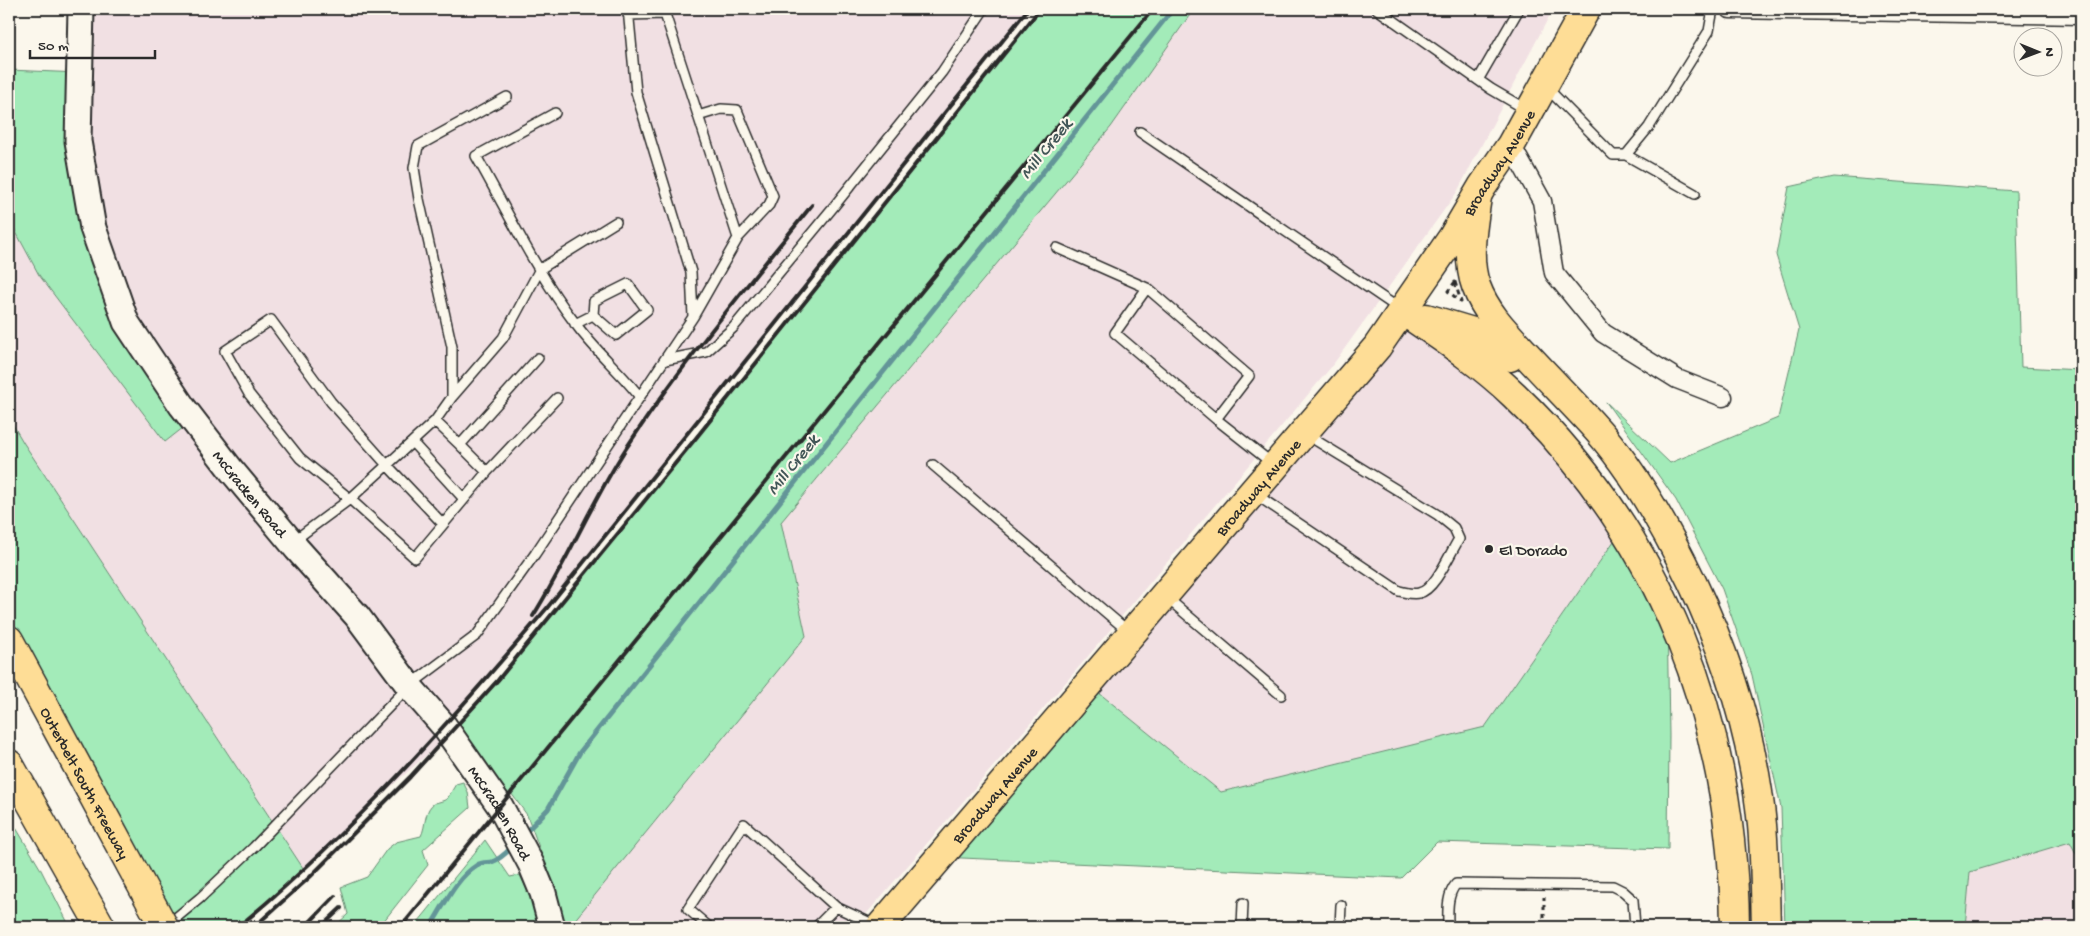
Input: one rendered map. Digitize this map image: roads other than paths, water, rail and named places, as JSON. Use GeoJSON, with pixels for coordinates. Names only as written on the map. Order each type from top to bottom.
{"type":"FeatureCollection","features":[{"type":"Feature","properties":{"kind":"main road","name":"Broadway Avenue"},"geometry":{"type":"LineString","coordinates":[[880,927],[1377,347],[1452,238],[1510,145],[1586,9]]}},
{"type":"Feature","properties":{"kind":"main road"},"geometry":{"type":"LineString","coordinates":[[1477,197],[1472,233],[1471,259],[1475,285],[1486,307],[1500,327],[1592,424],[1622,463],[1654,511],[1692,582],[1711,626],[1744,724],[1754,771],[1762,824],[1766,927]]}},
{"type":"Feature","properties":{"kind":"main road"},"geometry":{"type":"LineString","coordinates":[[1403,311],[1483,335],[1525,368],[1552,384]]}},
{"type":"Feature","properties":{"kind":"main road"},"geometry":{"type":"LineString","coordinates":[[1403,311],[1461,352],[1520,401],[1556,440],[1588,479],[1616,517],[1645,564],[1688,658],[1704,703],[1719,761],[1728,815],[1734,870],[1735,927]]}},
{"type":"Feature","properties":{"kind":"main road","name":"Outerbelt South Freeway"},"geometry":{"type":"LineString","coordinates":[[9,640],[164,927]]}},
{"type":"Feature","properties":{"kind":"main road"},"geometry":{"type":"LineString","coordinates":[[9,764],[95,918]]}},
{"type":"Feature","properties":{"kind":"street","name":"McCracken Road"},"geometry":{"type":"LineString","coordinates":[[81,9],[78,141],[93,228],[126,322],[182,406],[232,471],[292,543],[357,616],[409,686],[444,726],[500,806],[531,864],[543,893],[552,927]]}},
{"type":"Feature","properties":{"kind":"street"},"geometry":{"type":"LineString","coordinates":[[1730,9],[2081,15]]}},
{"type":"Feature","properties":{"kind":"street"},"geometry":{"type":"LineString","coordinates":[[1510,145],[1542,201],[1554,273],[1604,333],[1677,379],[1723,397]]}},
{"type":"Feature","properties":{"kind":"lane"},"geometry":{"type":"LineString","coordinates":[[665,360],[706,352],[733,328],[942,72],[984,9]]}},
{"type":"Feature","properties":{"kind":"lane"},"geometry":{"type":"LineString","coordinates":[[1377,9],[1478,80],[1530,112]]}},
{"type":"Feature","properties":{"kind":"lane"},"geometry":{"type":"LineString","coordinates":[[1478,80],[1520,9]]}},
{"type":"Feature","properties":{"kind":"lane"},"geometry":{"type":"LineString","coordinates":[[1626,155],[1649,127],[1709,31],[1713,9]]}},
{"type":"Feature","properties":{"kind":"lane"},"geometry":{"type":"LineString","coordinates":[[693,317],[691,272],[636,92],[628,12],[665,14],[738,238]]}},
{"type":"Feature","properties":{"kind":"lane"},"geometry":{"type":"LineString","coordinates":[[1544,85],[1613,156],[1626,155],[1695,194]]}},
{"type":"Feature","properties":{"kind":"lane"},"geometry":{"type":"LineString","coordinates":[[452,397],[452,347],[419,199],[414,168],[418,146],[507,97]]}},
{"type":"Feature","properties":{"kind":"lane"},"geometry":{"type":"LineString","coordinates":[[164,927],[200,898],[254,847],[409,686],[477,635],[535,554],[665,360],[693,317],[738,238],[769,205],[773,196],[737,110],[721,109],[698,116]]}},
{"type":"Feature","properties":{"kind":"lane"},"geometry":{"type":"LineString","coordinates":[[555,112],[476,156],[540,269],[575,324],[626,378],[640,397]]}},
{"type":"Feature","properties":{"kind":"lane"},"geometry":{"type":"LineString","coordinates":[[1140,132],[1403,311]]}},
{"type":"Feature","properties":{"kind":"lane"},"geometry":{"type":"LineString","coordinates":[[292,543],[350,499],[435,421],[452,397],[503,338],[540,269],[616,222]]}},
{"type":"Feature","properties":{"kind":"lane"},"geometry":{"type":"LineString","coordinates":[[1058,248],[1147,288],[1249,376],[1216,418]]}},
{"type":"Feature","properties":{"kind":"lane"},"geometry":{"type":"LineString","coordinates":[[628,284],[647,310],[616,335],[592,315],[594,301],[628,284]]}},
{"type":"Feature","properties":{"kind":"lane"},"geometry":{"type":"LineString","coordinates":[[1147,288],[1115,333],[1275,466]]}},
{"type":"Feature","properties":{"kind":"lane"},"geometry":{"type":"LineString","coordinates":[[575,324],[592,315]]}},
{"type":"Feature","properties":{"kind":"lane"},"geometry":{"type":"LineString","coordinates":[[444,524],[387,465],[331,402],[271,320],[226,351],[249,394],[300,458],[350,499],[415,558],[444,524],[487,472],[557,398]]}},
{"type":"Feature","properties":{"kind":"lane"},"geometry":{"type":"LineString","coordinates":[[460,445],[538,358]]}},
{"type":"Feature","properties":{"kind":"lane"},"geometry":{"type":"LineString","coordinates":[[435,421],[487,472]]}},
{"type":"Feature","properties":{"kind":"lane"},"geometry":{"type":"LineString","coordinates":[[1253,492],[1399,591],[1414,594],[1421,593],[1431,586],[1459,539],[1454,528],[1438,515],[1304,433]]}},
{"type":"Feature","properties":{"kind":"lane"},"geometry":{"type":"LineString","coordinates":[[412,442],[464,499]]}},
{"type":"Feature","properties":{"kind":"lane"},"geometry":{"type":"LineString","coordinates":[[933,466],[1131,634]]}},
{"type":"Feature","properties":{"kind":"lane"},"geometry":{"type":"LineString","coordinates":[[1164,596],[1281,695]]}},
{"type":"Feature","properties":{"kind":"lane"},"geometry":{"type":"LineString","coordinates":[[709,927],[688,910],[744,824],[836,907],[880,927]]}},
{"type":"Feature","properties":{"kind":"lane"},"geometry":{"type":"LineString","coordinates":[[1448,927],[1449,898],[1456,884],[1613,886],[1624,891],[1633,900],[1635,927]]}},
{"type":"Feature","properties":{"kind":"lane"},"geometry":{"type":"LineString","coordinates":[[1242,927],[1243,903]]}},
{"type":"Feature","properties":{"kind":"lane"},"geometry":{"type":"LineString","coordinates":[[1340,927],[1341,905]]}},
{"type":"Feature","properties":{"kind":"lane"},"geometry":{"type":"LineString","coordinates":[[816,927],[836,907]]}},
{"type":"Feature","properties":{"kind":"waterway","name":"Mill Creek"},"geometry":{"type":"LineString","coordinates":[[523,835],[548,809],[580,752],[1173,9]]}},
{"type":"Feature","properties":{"kind":"waterway","name":"Mill Creek"},"geometry":{"type":"LineString","coordinates":[[430,927],[450,893],[469,871],[479,864],[498,859],[514,845]]}},
{"type":"Feature","properties":{"kind":"railway"},"geometry":{"type":"LineString","coordinates":[[238,927],[280,891],[361,814],[437,733],[547,608],[1028,9]]}},
{"type":"Feature","properties":{"kind":"railway"},"geometry":{"type":"LineString","coordinates":[[254,927],[310,877],[410,777],[498,680],[696,438],[1040,9]]}},
{"type":"Feature","properties":{"kind":"railway"},"geometry":{"type":"LineString","coordinates":[[401,927],[1153,9]]}},
{"type":"Feature","properties":{"kind":"railway"},"geometry":{"type":"LineString","coordinates":[[533,616],[613,470],[646,418],[716,325],[812,205]]}},
{"type":"Feature","properties":{"kind":"railway"},"geometry":{"type":"LineString","coordinates":[[305,927],[335,896]]}},
{"type":"Feature","properties":{"kind":"railway"},"geometry":{"type":"LineString","coordinates":[[321,927],[341,908]]}},
{"type":"Feature","properties":{"kind":"place","name":"El Dorado"},"geometry":{"type":"Point","coordinates":[1489,549]}}]}
